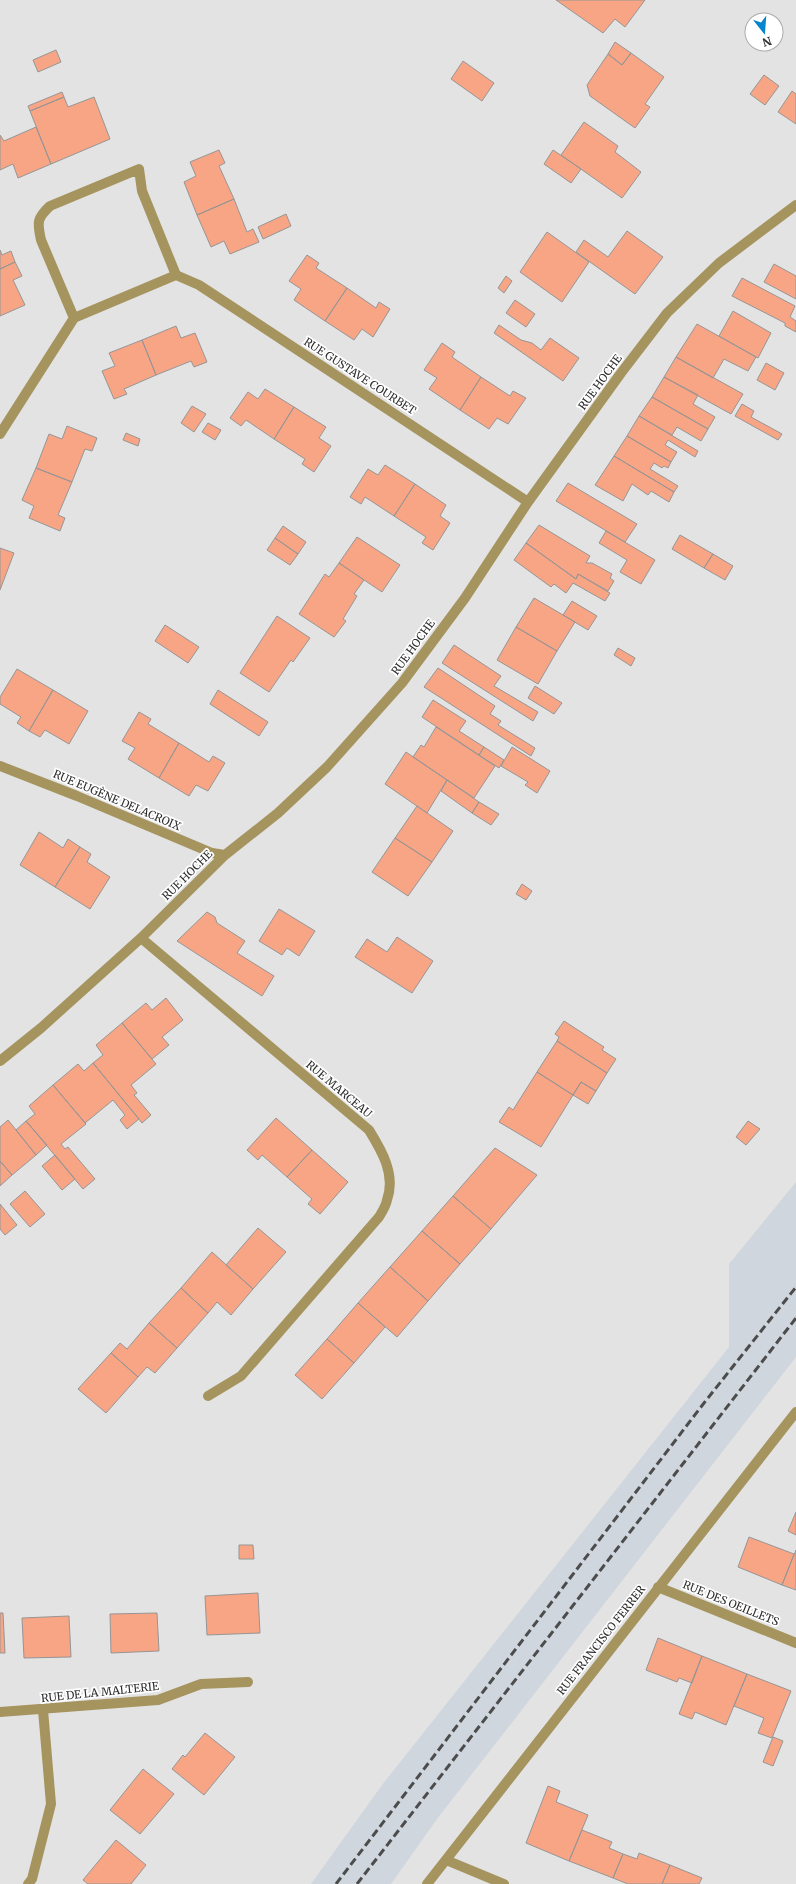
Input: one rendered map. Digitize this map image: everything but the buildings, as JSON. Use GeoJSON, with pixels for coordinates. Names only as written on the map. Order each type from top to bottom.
{"type":"FeatureCollection","features":[{"type":"Feature","properties":{"kind":"street"},"geometry":{"type":"LineString","coordinates":[[0,434],[36,380],[74,318],[176,275],[142,191],[139,169],[50,206],[40,215],[38,226],[41,240],[74,318]]}},
{"type":"Feature","properties":{"kind":"street","name":"RUE HOCHE"},"geometry":{"type":"LineString","coordinates":[[0,1062],[41,1028],[141,938],[225,855],[278,813],[327,767],[402,683],[464,598],[528,502],[621,372],[667,313],[719,264],[796,205]]}},
{"type":"Feature","properties":{"kind":"street","name":"RUE GUSTAVE COURBET"},"geometry":{"type":"LineString","coordinates":[[176,275],[199,285],[528,502]]}},
{"type":"Feature","properties":{"kind":"street","name":"RUE EUGÈNE DELACROIX"},"geometry":{"type":"LineString","coordinates":[[0,766],[77,796],[212,853],[225,855]]}},
{"type":"Feature","properties":{"kind":"street","name":"RUE MARCEAU"},"geometry":{"type":"LineString","coordinates":[[141,938],[369,1130],[383,1152],[390,1178],[388,1200],[379,1217],[241,1376],[208,1396]]}},
{"type":"Feature","properties":{"kind":"street","name":"RUE FRANCISCO FERRER"},"geometry":{"type":"LineString","coordinates":[[427,1884],[796,1412]]}},
{"type":"Feature","properties":{"kind":"street","name":"RUE DES OEILLETS"},"geometry":{"type":"LineString","coordinates":[[658,1587],[796,1642]]}},
{"type":"Feature","properties":{"kind":"street","name":"RUE DE LA MALTERIE"},"geometry":{"type":"LineString","coordinates":[[0,1712],[43,1710],[158,1700],[201,1684],[248,1682]]}},
{"type":"Feature","properties":{"kind":"street"},"geometry":{"type":"LineString","coordinates":[[28,1884],[32,1880],[51,1804],[43,1710]]}},
{"type":"Feature","properties":{"kind":"street"},"geometry":{"type":"LineString","coordinates":[[446,1860],[504,1884]]}},
{"type":"Feature","properties":{"kind":"shaded area"},"geometry":{"type":"Polygon","coordinates":[[[796,1182],[796,1357],[437,1819],[391,1884],[311,1884],[382,1785],[729,1347],[729,1264],[796,1182]]]}},
{"type":"Feature","properties":{"kind":"railway"},"geometry":{"type":"LineString","coordinates":[[336,1884],[704,1403],[796,1287]]}},
{"type":"Feature","properties":{"kind":"railway"},"geometry":{"type":"LineString","coordinates":[[357,1884],[796,1318]]}}]}
